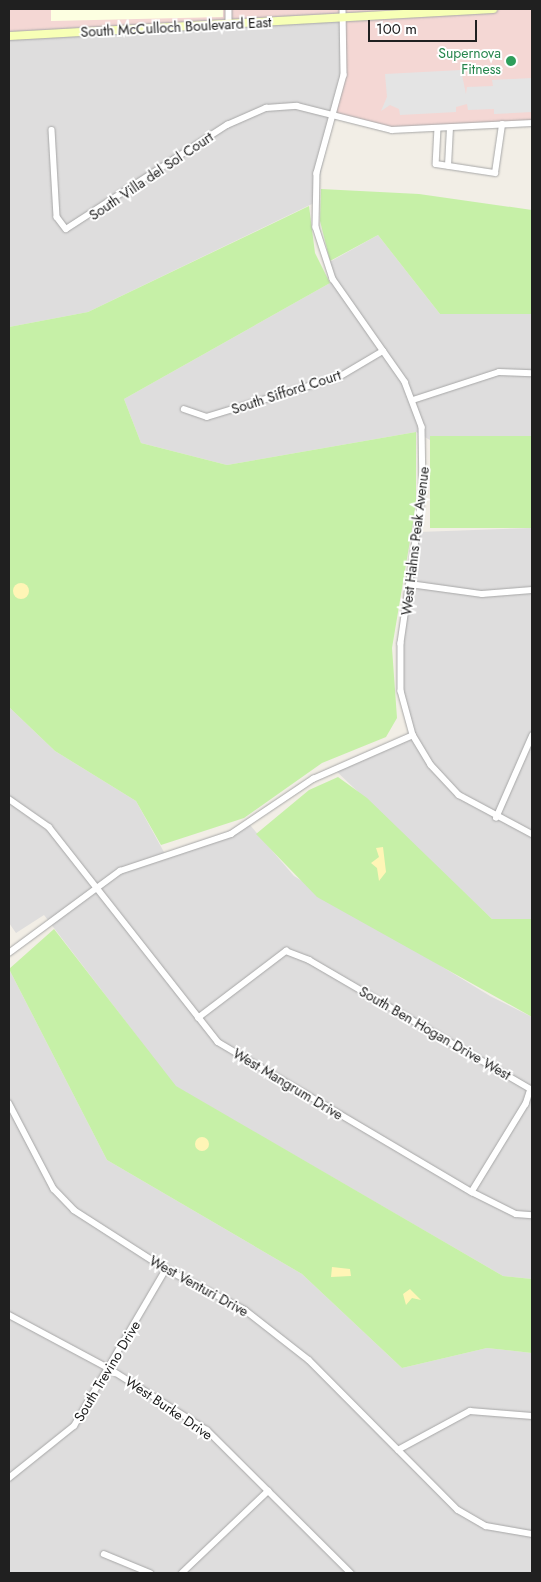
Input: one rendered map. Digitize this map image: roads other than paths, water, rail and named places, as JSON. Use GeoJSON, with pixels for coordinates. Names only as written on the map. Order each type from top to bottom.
{"type":"FeatureCollection","features":[{"type":"Feature","properties":{"kind":"main road","name":"South McCulloch Boulevard East"},"geometry":{"type":"LineString","coordinates":[[9,36],[493,9]]}},
{"type":"Feature","properties":{"kind":"street"},"geometry":{"type":"LineString","coordinates":[[228,9],[229,24]]}},
{"type":"Feature","properties":{"kind":"street","name":"West Hahns Peak Avenue"},"geometry":{"type":"LineString","coordinates":[[343,9],[344,75],[316,180],[318,240],[343,296],[383,351],[413,400],[422,427],[425,467],[399,669],[413,735],[431,765],[459,795],[496,818],[532,834]]}},
{"type":"Feature","properties":{"kind":"street","name":"South Villa del Sol Court"},"geometry":{"type":"LineString","coordinates":[[52,130],[57,217],[66,229],[244,115],[287,105],[334,116]]}},
{"type":"Feature","properties":{"kind":"street"},"geometry":{"type":"LineString","coordinates":[[334,116],[381,128],[450,128],[532,123]]}},
{"type":"Feature","properties":{"kind":"street"},"geometry":{"type":"LineString","coordinates":[[438,128],[436,164],[496,173],[502,125]]}},
{"type":"Feature","properties":{"kind":"street"},"geometry":{"type":"LineString","coordinates":[[448,166],[450,128]]}},
{"type":"Feature","properties":{"kind":"street","name":"South Sifford Court"},"geometry":{"type":"LineString","coordinates":[[184,409],[207,416],[217,414],[339,376],[383,351]]}},
{"type":"Feature","properties":{"kind":"street"},"geometry":{"type":"LineString","coordinates":[[413,400],[499,372],[532,373]]}},
{"type":"Feature","properties":{"kind":"street"},"geometry":{"type":"LineString","coordinates":[[410,584],[482,594],[532,590]]}},
{"type":"Feature","properties":{"kind":"street"},"geometry":{"type":"LineString","coordinates":[[9,953],[96,887],[144,860],[231,834],[313,780],[413,735]]}},
{"type":"Feature","properties":{"kind":"street"},"geometry":{"type":"LineString","coordinates":[[496,818],[532,736]]}},
{"type":"Feature","properties":{"kind":"street","name":"West Mangrum Drive"},"geometry":{"type":"LineString","coordinates":[[9,799],[49,827],[218,1042],[244,1060],[472,1192],[516,1214],[532,1216]]}},
{"type":"Feature","properties":{"kind":"street","name":"South Ben Hogan Drive West"},"geometry":{"type":"LineString","coordinates":[[198,1018],[286,951],[309,960],[531,1089],[526,1104],[472,1192]]}},
{"type":"Feature","properties":{"kind":"street","name":"West Venturi Drive"},"geometry":{"type":"LineString","coordinates":[[9,1103],[54,1189],[74,1210],[166,1269],[259,1321],[309,1360],[458,1510],[486,1526],[532,1534]]}},
{"type":"Feature","properties":{"kind":"street","name":"South Trevino Drive"},"geometry":{"type":"LineString","coordinates":[[9,1478],[74,1426],[110,1369],[166,1269]]}},
{"type":"Feature","properties":{"kind":"street"},"geometry":{"type":"LineString","coordinates":[[9,1324],[11,1317]]}},
{"type":"Feature","properties":{"kind":"street","name":"West Burke Drive"},"geometry":{"type":"LineString","coordinates":[[11,1317],[110,1369],[207,1430],[351,1573]]}},
{"type":"Feature","properties":{"kind":"street"},"geometry":{"type":"LineString","coordinates":[[398,1450],[470,1411],[532,1416]]}},
{"type":"Feature","properties":{"kind":"street"},"geometry":{"type":"LineString","coordinates":[[182,1573],[268,1491]]}},
{"type":"Feature","properties":{"kind":"street"},"geometry":{"type":"LineString","coordinates":[[104,1554],[150,1573]]}},
{"type":"Feature","properties":{"kind":"place","name":"Supernova Fitness"},"geometry":{"type":"Point","coordinates":[511,61]}}]}
